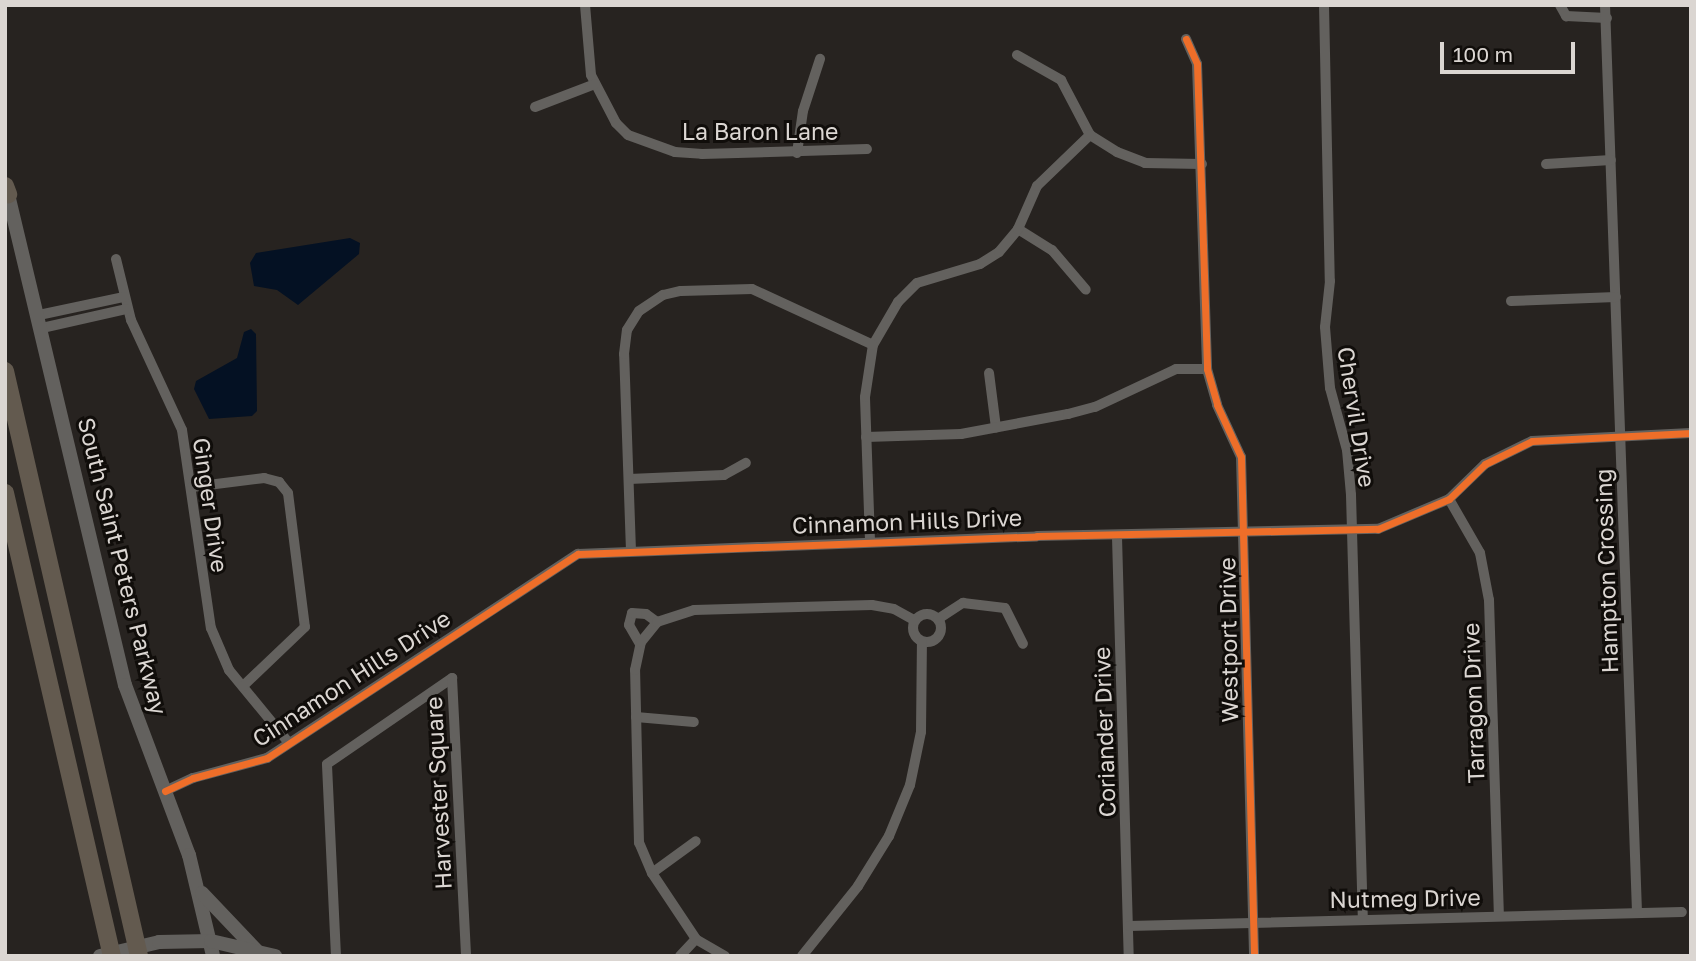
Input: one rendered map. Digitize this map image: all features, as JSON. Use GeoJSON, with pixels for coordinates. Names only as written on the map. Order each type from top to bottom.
{"type":"FeatureCollection","features":[{"type":"Feature","properties":{"kind":"highway"},"geometry":{"type":"LineString","coordinates":[[5,371],[139,956]]}},
{"type":"Feature","properties":{"kind":"highway"},"geometry":{"type":"LineString","coordinates":[[5,493],[111,956]]}},
{"type":"Feature","properties":{"kind":"main road","name":"South Saint Peters Parkway"},"geometry":{"type":"LineString","coordinates":[[6,187],[41,321],[125,685],[200,890],[212,948]]}},
{"type":"Feature","properties":{"kind":"main road"},"geometry":{"type":"LineString","coordinates":[[200,890],[256,950]]}},
{"type":"Feature","properties":{"kind":"main road"},"geometry":{"type":"LineString","coordinates":[[100,956],[159,942],[256,950],[275,956]]}},
{"type":"Feature","properties":{"kind":"street","name":"La Baron Lane"},"geometry":{"type":"LineString","coordinates":[[585,5],[595,84],[616,123],[628,135],[675,152],[797,153],[867,149]]}},
{"type":"Feature","properties":{"kind":"street","name":"Chervil Drive"},"geometry":{"type":"LineString","coordinates":[[1324,5],[1330,281],[1325,327],[1330,388],[1347,450],[1363,918]]}},
{"type":"Feature","properties":{"kind":"street"},"geometry":{"type":"LineString","coordinates":[[1560,5],[1566,16],[1607,18]]}},
{"type":"Feature","properties":{"kind":"street","name":"Hampton Crossing"},"geometry":{"type":"LineString","coordinates":[[1605,5],[1637,912]]}},
{"type":"Feature","properties":{"kind":"street","name":"Westport Drive"},"geometry":{"type":"LineString","coordinates":[[1186,39],[1197,64],[1207,369],[1217,405],[1240,447],[1245,531],[1254,956]]}},
{"type":"Feature","properties":{"kind":"street"},"geometry":{"type":"LineString","coordinates":[[1017,55],[1061,79],[1090,135],[1133,160],[1202,164]]}},
{"type":"Feature","properties":{"kind":"street"},"geometry":{"type":"LineString","coordinates":[[797,153],[803,111],[820,59]]}},
{"type":"Feature","properties":{"kind":"street"},"geometry":{"type":"LineString","coordinates":[[535,107],[595,84]]}},
{"type":"Feature","properties":{"kind":"street"},"geometry":{"type":"LineString","coordinates":[[870,541],[866,437],[867,365],[873,345],[898,302],[917,283],[980,264],[999,252],[1018,229],[1037,186],[1090,135]]}},
{"type":"Feature","properties":{"kind":"street"},"geometry":{"type":"LineString","coordinates":[[1546,164],[1611,160]]}},
{"type":"Feature","properties":{"kind":"street"},"geometry":{"type":"LineString","coordinates":[[1018,229],[1052,250],[1086,290]]}},
{"type":"Feature","properties":{"kind":"street","name":"Ginger Drive"},"geometry":{"type":"LineString","coordinates":[[116,259],[126,309],[176,414],[192,487],[208,618],[224,662],[289,743]]}},
{"type":"Feature","properties":{"kind":"street"},"geometry":{"type":"LineString","coordinates":[[631,551],[624,354],[627,330],[639,311],[663,295],[716,290],[767,292],[873,345]]}},
{"type":"Feature","properties":{"kind":"street"},"geometry":{"type":"LineString","coordinates":[[41,321],[124,297]]}},
{"type":"Feature","properties":{"kind":"street"},"geometry":{"type":"LineString","coordinates":[[1511,301],[1616,297]]}},
{"type":"Feature","properties":{"kind":"street"},"geometry":{"type":"LineString","coordinates":[[41,321],[126,309]]}},
{"type":"Feature","properties":{"kind":"street"},"geometry":{"type":"LineString","coordinates":[[866,437],[961,434],[996,428],[1095,407],[1176,369],[1207,369]]}},
{"type":"Feature","properties":{"kind":"street"},"geometry":{"type":"LineString","coordinates":[[989,373],[996,428]]}},
{"type":"Feature","properties":{"kind":"street","name":"Cinnamon Hills Drive"},"geometry":{"type":"LineString","coordinates":[[165,791],[193,778],[250,765],[289,743],[578,554],[870,541],[1378,529],[1449,499],[1485,464],[1532,441],[1691,433]]}},
{"type":"Feature","properties":{"kind":"street"},"geometry":{"type":"LineString","coordinates":[[629,479],[724,475],[746,463]]}},
{"type":"Feature","properties":{"kind":"street"},"geometry":{"type":"LineString","coordinates":[[192,487],[264,478],[279,482],[288,493],[305,627],[243,687]]}},
{"type":"Feature","properties":{"kind":"street","name":"Tarragon Drive"},"geometry":{"type":"LineString","coordinates":[[1449,499],[1479,553],[1486,576],[1499,915]]}},
{"type":"Feature","properties":{"kind":"street","name":"Coriander Drive"},"geometry":{"type":"LineString","coordinates":[[1117,537],[1129,956]]}},
{"type":"Feature","properties":{"kind":"street"},"geometry":{"type":"LineString","coordinates":[[938,620],[963,603],[1005,608],[1023,645]]}},
{"type":"Feature","properties":{"kind":"street"},"geometry":{"type":"LineString","coordinates":[[640,644],[657,622],[694,610],[872,605],[894,608],[914,620]]}},
{"type":"Feature","properties":{"kind":"street"},"geometry":{"type":"LineString","coordinates":[[657,622],[646,614],[632,613],[629,625],[640,644],[636,717],[639,843],[652,873],[696,939],[725,956]]}},
{"type":"Feature","properties":{"kind":"street"},"geometry":{"type":"LineString","coordinates":[[914,620],[927,613],[938,620]]}},
{"type":"Feature","properties":{"kind":"street"},"geometry":{"type":"LineString","coordinates":[[802,956],[872,864],[915,787],[921,732],[922,642],[913,632],[914,620]]}},
{"type":"Feature","properties":{"kind":"street"},"geometry":{"type":"LineString","coordinates":[[922,642],[939,635],[938,620]]}},
{"type":"Feature","properties":{"kind":"street","name":"Harvester Square"},"geometry":{"type":"LineString","coordinates":[[336,956],[327,764],[452,678],[466,956]]}},
{"type":"Feature","properties":{"kind":"street"},"geometry":{"type":"LineString","coordinates":[[636,717],[694,722]]}},
{"type":"Feature","properties":{"kind":"street"},"geometry":{"type":"LineString","coordinates":[[652,873],[696,841]]}},
{"type":"Feature","properties":{"kind":"street","name":"Nutmeg Drive"},"geometry":{"type":"LineString","coordinates":[[1129,926],[1682,912]]}},
{"type":"Feature","properties":{"kind":"street"},"geometry":{"type":"LineString","coordinates":[[680,956],[696,939]]}},
{"type":"Feature","properties":{"kind":"water"},"geometry":{"type":"Polygon","coordinates":[[[350,238],[360,243],[359,254],[298,305],[277,290],[254,286],[250,263],[256,253],[350,238]]]}},
{"type":"Feature","properties":{"kind":"water"},"geometry":{"type":"Polygon","coordinates":[[[251,329],[256,334],[257,411],[252,416],[209,419],[194,389],[196,381],[237,358],[244,332],[251,329]]]}},
{"type":"Feature","properties":{"kind":"cycle path"},"geometry":{"type":"LineString","coordinates":[[1186,39],[1197,64],[1207,369],[1217,405],[1241,457],[1254,956]]}},
{"type":"Feature","properties":{"kind":"cycle path"},"geometry":{"type":"LineString","coordinates":[[165,791],[193,778],[267,758],[578,554],[1037,536],[1378,529],[1449,499],[1485,464],[1532,441],[1691,433]]}}]}
